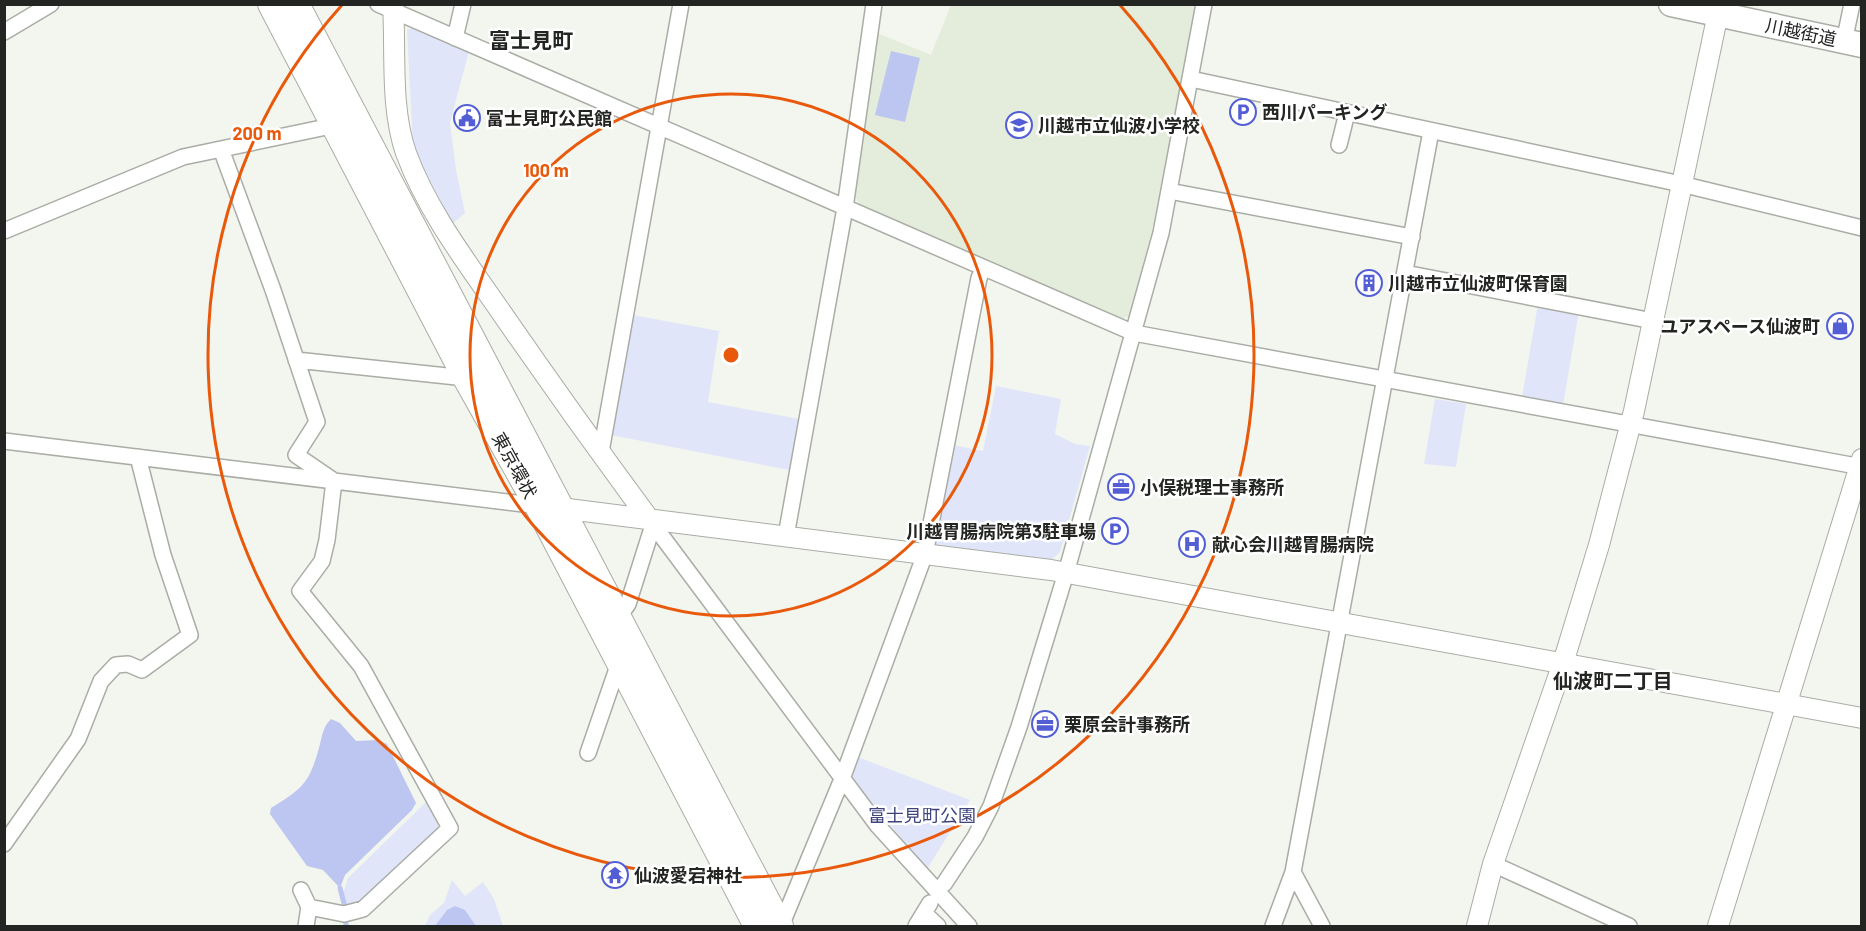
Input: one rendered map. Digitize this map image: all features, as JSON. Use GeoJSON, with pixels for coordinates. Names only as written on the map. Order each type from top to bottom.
{"type":"FeatureCollection","features":[{"type":"Feature","properties":{"kind":"highway","name":"東京環状"},"geometry":{"type":"LineString","coordinates":[[271,4],[466,378],[618,618],[781,927]]}},
{"type":"Feature","properties":{"kind":"highway","name":"東京環状"},"geometry":{"type":"LineString","coordinates":[[296,4],[549,507],[619,663],[757,927]]}},
{"type":"Feature","properties":{"kind":"main road","name":"川越街道"},"geometry":{"type":"LineString","coordinates":[[1671,4],[1719,9],[1853,43]]}},
{"type":"Feature","properties":{"kind":"street"},"geometry":{"type":"LineString","coordinates":[[4,32],[51,4]]}},
{"type":"Feature","properties":{"kind":"street"},"geometry":{"type":"LineString","coordinates":[[455,38],[462,4]]}},
{"type":"Feature","properties":{"kind":"street"},"geometry":{"type":"LineString","coordinates":[[601,452],[661,127],[681,4]]}},
{"type":"Feature","properties":{"kind":"street"},"geometry":{"type":"LineString","coordinates":[[786,536],[845,208],[874,4]]}},
{"type":"Feature","properties":{"kind":"street"},"geometry":{"type":"LineString","coordinates":[[944,884],[975,837],[991,806],[1066,573],[1134,333],[1169,191],[1204,4]]}},
{"type":"Feature","properties":{"kind":"street"},"geometry":{"type":"LineString","coordinates":[[1852,4],[1853,43]]}},
{"type":"Feature","properties":{"kind":"street"},"geometry":{"type":"LineString","coordinates":[[388,7],[983,269],[1134,333],[1861,465],[1718,927]]}},
{"type":"Feature","properties":{"kind":"street"},"geometry":{"type":"LineString","coordinates":[[388,7],[398,108],[406,152],[442,226],[651,522],[842,779],[885,834],[969,927]]}},
{"type":"Feature","properties":{"kind":"street"},"geometry":{"type":"LineString","coordinates":[[1477,927],[1493,864],[1563,663],[1599,545],[1631,424],[1719,9]]}},
{"type":"Feature","properties":{"kind":"street"},"geometry":{"type":"LineString","coordinates":[[1191,79],[1681,184],[1862,228]]}},
{"type":"Feature","properties":{"kind":"street"},"geometry":{"type":"LineString","coordinates":[[1339,145],[1347,113]]}},
{"type":"Feature","properties":{"kind":"street"},"geometry":{"type":"LineString","coordinates":[[4,231],[183,157],[336,125]]}},
{"type":"Feature","properties":{"kind":"street"},"geometry":{"type":"LineString","coordinates":[[1273,927],[1293,872],[1431,131]]}},
{"type":"Feature","properties":{"kind":"street"},"geometry":{"type":"LineString","coordinates":[[221,149],[317,422],[296,454],[334,481]]}},
{"type":"Feature","properties":{"kind":"street"},"geometry":{"type":"LineString","coordinates":[[1169,191],[1412,237]]}},
{"type":"Feature","properties":{"kind":"street"},"geometry":{"type":"LineString","coordinates":[[781,927],[842,779],[925,554],[979,278],[983,269]]}},
{"type":"Feature","properties":{"kind":"street"},"geometry":{"type":"LineString","coordinates":[[1405,273],[1653,321]]}},
{"type":"Feature","properties":{"kind":"street"},"geometry":{"type":"LineString","coordinates":[[296,360],[466,378]]}},
{"type":"Feature","properties":{"kind":"street"},"geometry":{"type":"LineString","coordinates":[[4,441],[549,507],[651,522],[786,536],[1066,573],[1862,718]]}},
{"type":"Feature","properties":{"kind":"street"},"geometry":{"type":"LineString","coordinates":[[4,844],[78,739],[101,681],[116,665],[128,664],[142,670],[151,666],[190,635],[163,555],[138,457]]}},
{"type":"Feature","properties":{"kind":"street"},"geometry":{"type":"LineString","coordinates":[[309,907],[344,914],[363,909],[450,828],[361,666],[300,591],[322,561],[327,540],[334,481]]}},
{"type":"Feature","properties":{"kind":"street"},"geometry":{"type":"LineString","coordinates":[[618,618],[628,604],[651,522]]}},
{"type":"Feature","properties":{"kind":"street"},"geometry":{"type":"LineString","coordinates":[[588,753],[619,663]]}},
{"type":"Feature","properties":{"kind":"street"},"geometry":{"type":"LineString","coordinates":[[1493,864],[1629,927]]}},
{"type":"Feature","properties":{"kind":"street"},"geometry":{"type":"LineString","coordinates":[[1293,872],[1322,927]]}},
{"type":"Feature","properties":{"kind":"street"},"geometry":{"type":"LineString","coordinates":[[301,890],[309,907],[306,927]]}},
{"type":"Feature","properties":{"kind":"street"},"geometry":{"type":"LineString","coordinates":[[916,927],[927,908],[938,927]]}},
{"type":"Feature","properties":{"kind":"shaded area","name":"川越市立仙波小学校"},"geometry":{"type":"Polygon","coordinates":[[[951,5],[1198,5],[1151,234],[1129,316],[1118,321],[860,206],[854,194],[877,33],[931,55],[951,5]]]}},
{"type":"Feature","properties":{"kind":"green space"},"geometry":{"type":"Polygon","coordinates":[[[414,27],[469,51],[450,123],[456,170],[465,213],[452,224],[413,147],[407,30],[414,27]]]}},
{"type":"Feature","properties":{"kind":"green space"},"geometry":{"type":"Polygon","coordinates":[[[1538,304],[1579,311],[1563,405],[1522,397],[1538,304]]]}},
{"type":"Feature","properties":{"kind":"green space"},"geometry":{"type":"Polygon","coordinates":[[[633,315],[719,331],[708,402],[799,419],[789,470],[611,435],[633,315]]]}},
{"type":"Feature","properties":{"kind":"green space"},"geometry":{"type":"Polygon","coordinates":[[[996,386],[1061,399],[1055,434],[1075,444],[1090,446],[1060,552],[1051,560],[934,546],[953,445],[983,451],[996,386]]]}},
{"type":"Feature","properties":{"kind":"green space"},"geometry":{"type":"Polygon","coordinates":[[[1435,399],[1466,404],[1456,467],[1424,464],[1435,399]]]}},
{"type":"Feature","properties":{"kind":"green space","name":"富士見町公園"},"geometry":{"type":"Polygon","coordinates":[[[855,756],[970,800],[927,869],[849,775],[855,756]]]}},
{"type":"Feature","properties":{"kind":"green space"},"geometry":{"type":"Polygon","coordinates":[[[426,802],[439,827],[363,901],[347,906],[343,894],[348,878],[426,802]]]}},
{"type":"Feature","properties":{"kind":"green space"},"geometry":{"type":"Polygon","coordinates":[[[452,880],[465,896],[483,882],[494,899],[503,926],[425,926],[430,915],[444,903],[452,880]]]}},
{"type":"Feature","properties":{"kind":"water"},"geometry":{"type":"Polygon","coordinates":[[[891,51],[920,58],[905,122],[875,115],[891,51]]]}},
{"type":"Feature","properties":{"kind":"water"},"geometry":{"type":"Polygon","coordinates":[[[331,719],[340,723],[356,741],[378,740],[387,744],[416,803],[412,810],[345,875],[340,888],[323,870],[307,866],[270,814],[271,808],[291,795],[309,776],[324,730],[331,719]]]}},
{"type":"Feature","properties":{"kind":"water"},"geometry":{"type":"Polygon","coordinates":[[[455,906],[465,910],[476,926],[435,926],[447,910],[455,906]]]}},
{"type":"Feature","properties":{"kind":"waterway"},"geometry":{"type":"LineString","coordinates":[[340,888],[345,907],[346,926]]}},
{"type":"Feature","properties":{"kind":"place","name":"西川パーキング"},"geometry":{"type":"Point","coordinates":[1243,112]}},
{"type":"Feature","properties":{"kind":"place","name":"富士見町公民館"},"geometry":{"type":"Point","coordinates":[467,118]}},
{"type":"Feature","properties":{"kind":"place","name":"川越市立仙波小学校"},"geometry":{"type":"Point","coordinates":[1019,125]}},
{"type":"Feature","properties":{"kind":"place","name":"川越市立仙波町保育園"},"geometry":{"type":"Point","coordinates":[1369,283]}},
{"type":"Feature","properties":{"kind":"place","name":"ユアスペース仙波町"},"geometry":{"type":"Point","coordinates":[1840,326]}},
{"type":"Feature","properties":{"kind":"place","name":"小俣税理士事務所"},"geometry":{"type":"Point","coordinates":[1121,487]}},
{"type":"Feature","properties":{"kind":"place","name":"川越胃腸病院第3駐車場"},"geometry":{"type":"Point","coordinates":[1115,531]}},
{"type":"Feature","properties":{"kind":"place","name":"献心会川越胃腸病院"},"geometry":{"type":"Point","coordinates":[1192,544]}},
{"type":"Feature","properties":{"kind":"place","name":"栗原会計事務所"},"geometry":{"type":"Point","coordinates":[1045,724]}},
{"type":"Feature","properties":{"kind":"place","name":"仙波愛宕神社"},"geometry":{"type":"Point","coordinates":[615,875]}},
{"type":"Feature","properties":{"kind":"district","name":"富士見町"},"geometry":{"type":"Point","coordinates":[531,39]}},
{"type":"Feature","properties":{"kind":"district","name":"仙波町二丁目"},"geometry":{"type":"Point","coordinates":[1613,680]}}]}
